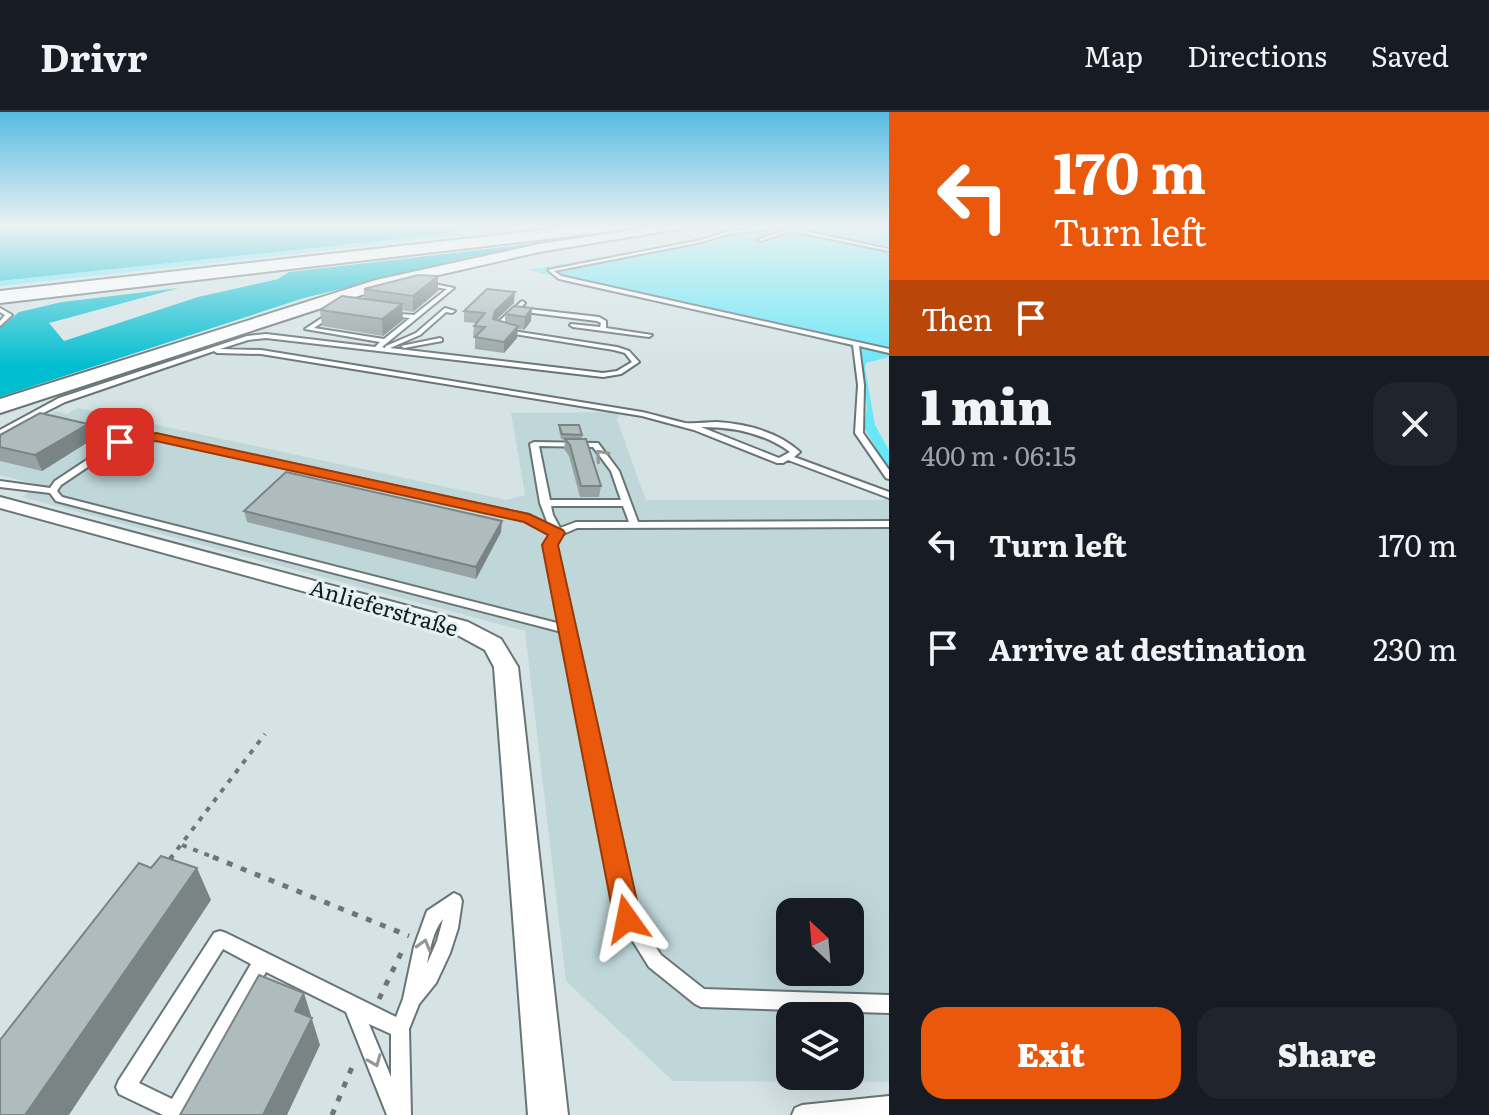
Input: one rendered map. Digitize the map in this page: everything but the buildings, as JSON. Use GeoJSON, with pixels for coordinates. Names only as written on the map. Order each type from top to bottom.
{"type":"FeatureCollection","features":[{"type":"Feature","properties":{"kind":"highway"},"geometry":{"type":"LineString","coordinates":[[0,294],[183,273]]}},
{"type":"Feature","properties":{"kind":"highway"},"geometry":{"type":"LineString","coordinates":[[0,294],[194,273]]}},
{"type":"Feature","properties":{"kind":"main road"},"geometry":{"type":"LineString","coordinates":[[0,406],[382,283],[428,273]]}},
{"type":"Feature","properties":{"kind":"street","name":"Anlieferstraße"},"geometry":{"type":"LineString","coordinates":[[0,502],[460,627],[493,645],[506,667],[548,1115]]}},
{"type":"Feature","properties":{"kind":"lane"},"geometry":{"type":"LineString","coordinates":[[554,273],[559,277],[889,351]]}},
{"type":"Feature","properties":{"kind":"lane"},"geometry":{"type":"LineString","coordinates":[[383,347],[451,288],[418,285]]}},
{"type":"Feature","properties":{"kind":"lane"},"geometry":{"type":"LineString","coordinates":[[0,433],[62,400],[205,351],[266,336],[383,347],[603,375],[619,373],[636,362],[633,356],[615,348],[497,330],[498,325],[519,306],[599,319],[604,322],[603,329]]}},
{"type":"Feature","properties":{"kind":"lane"},"geometry":{"type":"LineString","coordinates":[[342,307],[308,329],[383,347],[440,340]]}},
{"type":"Feature","properties":{"kind":"lane"},"geometry":{"type":"LineString","coordinates":[[0,310],[9,315],[0,324]]}},
{"type":"Feature","properties":{"kind":"lane"},"geometry":{"type":"LineString","coordinates":[[383,347],[418,334],[445,310],[452,311]]}},
{"type":"Feature","properties":{"kind":"lane"},"geometry":{"type":"LineString","coordinates":[[386,313],[415,317]]}},
{"type":"Feature","properties":{"kind":"lane"},"geometry":{"type":"LineString","coordinates":[[573,325],[649,335]]}},
{"type":"Feature","properties":{"kind":"lane"},"geometry":{"type":"LineString","coordinates":[[856,344],[861,385],[859,433],[889,476]]}},
{"type":"Feature","properties":{"kind":"lane"},"geometry":{"type":"LineString","coordinates":[[205,351],[261,352],[563,399],[687,426],[780,461],[796,452],[787,445],[738,427],[713,422],[687,426]]}},
{"type":"Feature","properties":{"kind":"lane"},"geometry":{"type":"LineString","coordinates":[[53,491],[58,483],[120,442],[156,437],[529,518],[557,533]]}},
{"type":"Feature","properties":{"kind":"lane"},"geometry":{"type":"LineString","coordinates":[[557,533],[545,503],[534,444],[595,445],[615,471],[634,524]]}},
{"type":"Feature","properties":{"kind":"lane"},"geometry":{"type":"LineString","coordinates":[[790,458],[889,495]]}},
{"type":"Feature","properties":{"kind":"lane"},"geometry":{"type":"LineString","coordinates":[[0,484],[53,491],[59,499],[565,629]]}},
{"type":"Feature","properties":{"kind":"lane"},"geometry":{"type":"LineString","coordinates":[[545,503],[626,503]]}},
{"type":"Feature","properties":{"kind":"lane"},"geometry":{"type":"LineString","coordinates":[[889,524],[576,525],[557,533],[550,545],[627,919],[655,961],[701,998],[889,1004]]}},
{"type":"Feature","properties":{"kind":"lane"},"geometry":{"type":"LineString","coordinates":[[399,1115],[400,1029],[412,999],[429,981],[443,950],[454,901]]}},
{"type":"Feature","properties":{"kind":"lane"},"geometry":{"type":"LineString","coordinates":[[263,960],[176,1111],[126,1087],[220,939],[263,960],[353,1008],[400,1029]]}},
{"type":"Feature","properties":{"kind":"lane"},"geometry":{"type":"LineString","coordinates":[[353,1008],[399,1115]]}},
{"type":"Feature","properties":{"kind":"lane"},"geometry":{"type":"LineString","coordinates":[[802,1115],[889,1106]]}},
{"type":"Feature","properties":{"kind":"path"},"geometry":{"type":"LineString","coordinates":[[162,870],[265,734]]}},
{"type":"Feature","properties":{"kind":"path"},"geometry":{"type":"LineString","coordinates":[[182,845],[409,936],[381,999]]}},
{"type":"Feature","properties":{"kind":"shaded area"},"geometry":{"type":"Polygon","coordinates":[[[0,273],[78,273],[0,281],[0,273]]]}},
{"type":"Feature","properties":{"kind":"shaded area"},"geometry":{"type":"Polygon","coordinates":[[[78,273],[121,273],[0,286],[0,281],[78,273]]]}},
{"type":"Feature","properties":{"kind":"shaded area"},"geometry":{"type":"Polygon","coordinates":[[[288,273],[405,273],[304,298],[0,397],[0,328],[19,312],[62,302],[179,288],[49,323],[64,341],[198,297],[278,279],[288,273]]]}},
{"type":"Feature","properties":{"kind":"shaded area"},"geometry":{"type":"Polygon","coordinates":[[[540,273],[889,273],[889,357],[866,363],[865,368],[875,425],[889,450],[889,469],[864,428],[867,407],[861,362],[849,346],[540,273]]]}},
{"type":"Feature","properties":{"kind":"shaded area"},"geometry":{"type":"Polygon","coordinates":[[[78,408],[507,500],[525,495],[511,413],[620,412],[617,420],[646,500],[884,500],[889,495],[889,1082],[864,1082],[864,1002],[776,1002],[776,1081],[673,1081],[566,981],[525,631],[22,497],[39,485],[0,475],[0,441],[56,411],[67,414],[78,408]]]}},
{"type":"Feature","properties":{"kind":"route"},"geometry":{"type":"LineString","coordinates":[[120,442],[156,437],[529,518],[557,533],[550,545],[627,919]]}}]}
